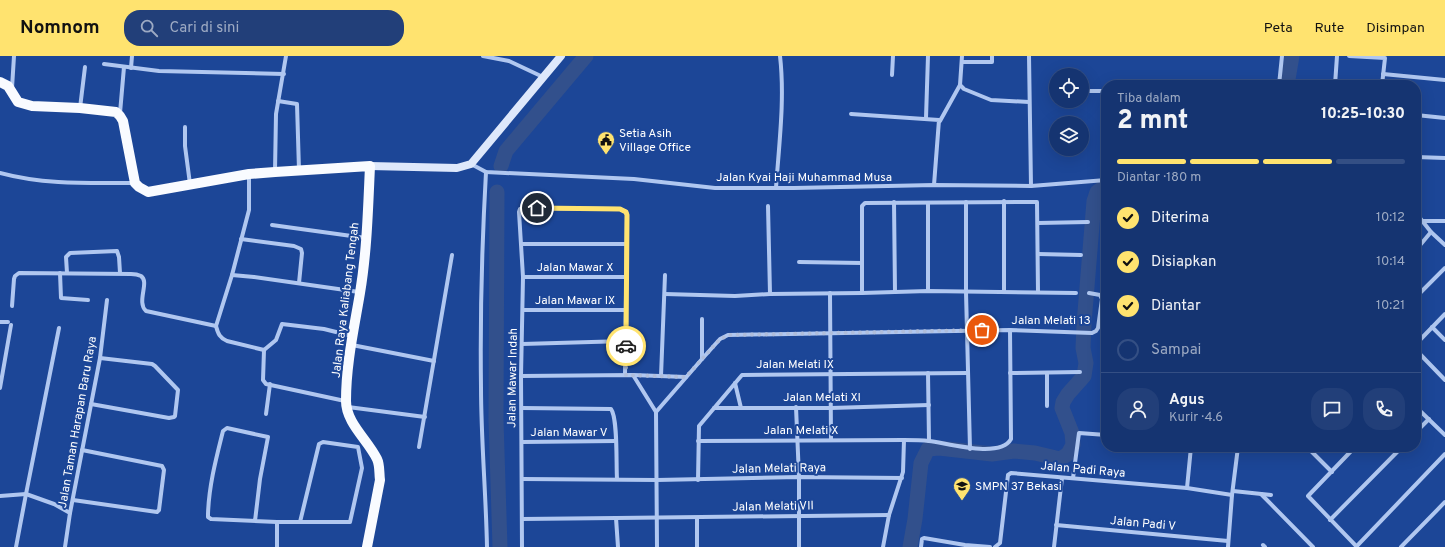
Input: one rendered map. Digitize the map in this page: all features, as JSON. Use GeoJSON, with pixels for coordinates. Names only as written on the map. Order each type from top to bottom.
{"type":"FeatureCollection","features":[{"type":"Feature","properties":{"kind":"main road"},"geometry":{"type":"LineString","coordinates":[[0,82],[12,90],[18,102],[32,106],[80,108],[116,112],[122,121],[135,183],[148,192],[249,174],[370,166]]}},
{"type":"Feature","properties":{"kind":"main road","name":"Jalan Raya Kaliabang Tengah"},"geometry":{"type":"LineString","coordinates":[[367,547],[380,480],[378,460],[347,414],[346,404],[351,340],[360,292],[367,239],[370,166]]}},
{"type":"Feature","properties":{"kind":"street"},"geometry":{"type":"LineString","coordinates":[[12,90],[14,56]]}},
{"type":"Feature","properties":{"kind":"street"},"geometry":{"type":"LineString","coordinates":[[130,68],[132,56]]}},
{"type":"Feature","properties":{"kind":"street"},"geometry":{"type":"LineString","coordinates":[[275,172],[275,140],[278,101],[286,56]]}},
{"type":"Feature","properties":{"kind":"street"},"geometry":{"type":"LineString","coordinates":[[483,56],[509,61],[543,77]]}},
{"type":"Feature","properties":{"kind":"street"},"geometry":{"type":"LineString","coordinates":[[370,166],[457,168],[471,164],[562,56]]}},
{"type":"Feature","properties":{"kind":"street"},"geometry":{"type":"LineString","coordinates":[[776,188],[782,73],[780,56]]}},
{"type":"Feature","properties":{"kind":"street"},"geometry":{"type":"LineString","coordinates":[[892,75],[893,56]]}},
{"type":"Feature","properties":{"kind":"street"},"geometry":{"type":"LineString","coordinates":[[926,118],[928,56]]}},
{"type":"Feature","properties":{"kind":"street"},"geometry":{"type":"LineString","coordinates":[[934,185],[940,121],[960,85],[962,56]]}},
{"type":"Feature","properties":{"kind":"street"},"geometry":{"type":"LineString","coordinates":[[962,62],[992,62],[992,56]]}},
{"type":"Feature","properties":{"kind":"street"},"geometry":{"type":"LineString","coordinates":[[1029,56],[1030,186]]}},
{"type":"Feature","properties":{"kind":"street"},"geometry":{"type":"LineString","coordinates":[[1280,80],[1282,56]]}},
{"type":"Feature","properties":{"kind":"street"},"geometry":{"type":"LineString","coordinates":[[1335,80],[1337,56]]}},
{"type":"Feature","properties":{"kind":"street"},"geometry":{"type":"LineString","coordinates":[[1349,56],[1385,57],[1382,80]]}},
{"type":"Feature","properties":{"kind":"street"},"geometry":{"type":"LineString","coordinates":[[104,64],[159,71],[284,74]]}},
{"type":"Feature","properties":{"kind":"street"},"geometry":{"type":"LineString","coordinates":[[80,108],[85,67]]}},
{"type":"Feature","properties":{"kind":"street"},"geometry":{"type":"LineString","coordinates":[[120,116],[124,67]]}},
{"type":"Feature","properties":{"kind":"street"},"geometry":{"type":"LineString","coordinates":[[1383,74],[1445,80]]}},
{"type":"Feature","properties":{"kind":"street"},"geometry":{"type":"LineString","coordinates":[[960,85],[964,90],[991,100],[1029,102]]}},
{"type":"Feature","properties":{"kind":"street"},"geometry":{"type":"LineString","coordinates":[[1090,91],[1101,92]]}},
{"type":"Feature","properties":{"kind":"street"},"geometry":{"type":"LineString","coordinates":[[278,101],[298,104],[299,170]]}},
{"type":"Feature","properties":{"kind":"street"},"geometry":{"type":"LineString","coordinates":[[851,114],[926,118],[938,119],[940,121]]}},
{"type":"Feature","properties":{"kind":"street"},"geometry":{"type":"LineString","coordinates":[[1421,116],[1445,118]]}},
{"type":"Feature","properties":{"kind":"street"},"geometry":{"type":"LineString","coordinates":[[185,127],[185,146],[190,185]]}},
{"type":"Feature","properties":{"kind":"street"},"geometry":{"type":"LineString","coordinates":[[1421,157],[1445,158]]}},
{"type":"Feature","properties":{"kind":"street"},"geometry":{"type":"LineString","coordinates":[[471,164],[486,172],[482,286],[481,388],[487,547]]}},
{"type":"Feature","properties":{"kind":"street","name":"Jalan Kyai Haji Muhammad Musa"},"geometry":{"type":"LineString","coordinates":[[486,172],[634,179],[715,188],[934,185],[1030,186],[1101,180]]}},
{"type":"Feature","properties":{"kind":"street"},"geometry":{"type":"LineString","coordinates":[[0,174],[18,178],[55,182],[135,183]]}},
{"type":"Feature","properties":{"kind":"street"},"geometry":{"type":"LineString","coordinates":[[249,174],[249,210],[232,275],[216,326],[218,334],[222,339],[264,350]]}},
{"type":"Feature","properties":{"kind":"street"},"geometry":{"type":"LineString","coordinates":[[1004,201],[1004,292]]}},
{"type":"Feature","properties":{"kind":"street"},"geometry":{"type":"LineString","coordinates":[[862,293],[862,206],[866,203],[1004,201],[1037,201],[1038,292]]}},
{"type":"Feature","properties":{"kind":"street"},"geometry":{"type":"LineString","coordinates":[[894,202],[895,292]]}},
{"type":"Feature","properties":{"kind":"street"},"geometry":{"type":"LineString","coordinates":[[966,202],[966,292],[970,449]]}},
{"type":"Feature","properties":{"kind":"street"},"geometry":{"type":"LineString","coordinates":[[928,203],[928,291]]}},
{"type":"Feature","properties":{"kind":"street"},"geometry":{"type":"LineString","coordinates":[[768,206],[770,294]]}},
{"type":"Feature","properties":{"kind":"street","name":"Jalan Mawar Indah"},"geometry":{"type":"LineString","coordinates":[[522,547],[521,376],[523,277],[520,209],[620,209],[626,212],[627,215],[627,244]]}},
{"type":"Feature","properties":{"kind":"street"},"geometry":{"type":"LineString","coordinates":[[1421,219],[1431,232],[1445,245]]}},
{"type":"Feature","properties":{"kind":"street"},"geometry":{"type":"LineString","coordinates":[[1423,221],[1445,221]]}},
{"type":"Feature","properties":{"kind":"street"},"geometry":{"type":"LineString","coordinates":[[1038,223],[1088,222]]}},
{"type":"Feature","properties":{"kind":"street"},"geometry":{"type":"LineString","coordinates":[[272,225],[367,239]]}},
{"type":"Feature","properties":{"kind":"street"},"geometry":{"type":"LineString","coordinates":[[1421,244],[1431,232]]}},
{"type":"Feature","properties":{"kind":"street"},"geometry":{"type":"LineString","coordinates":[[241,239],[294,246],[301,249],[302,253],[299,283]]}},
{"type":"Feature","properties":{"kind":"street"},"geometry":{"type":"LineString","coordinates":[[522,244],[627,244],[626,375]]}},
{"type":"Feature","properties":{"kind":"street"},"geometry":{"type":"LineString","coordinates":[[67,273],[66,257],[70,253],[117,251],[120,256],[120,274]]}},
{"type":"Feature","properties":{"kind":"street"},"geometry":{"type":"LineString","coordinates":[[1038,254],[1081,255]]}},
{"type":"Feature","properties":{"kind":"street"},"geometry":{"type":"LineString","coordinates":[[419,447],[452,255]]}},
{"type":"Feature","properties":{"kind":"street"},"geometry":{"type":"LineString","coordinates":[[799,262],[862,263]]}},
{"type":"Feature","properties":{"kind":"street"},"geometry":{"type":"LineString","coordinates":[[1421,292],[1445,268]]}},
{"type":"Feature","properties":{"kind":"street"},"geometry":{"type":"LineString","coordinates":[[60,273],[61,298],[88,300]]}},
{"type":"Feature","properties":{"kind":"street"},"geometry":{"type":"LineString","coordinates":[[12,306],[14,279],[17,274],[131,274],[143,278],[142,308],[146,311],[216,326]]}},
{"type":"Feature","properties":{"kind":"street"},"geometry":{"type":"LineString","coordinates":[[232,275],[360,292]]}},
{"type":"Feature","properties":{"kind":"street"},"geometry":{"type":"LineString","coordinates":[[662,376],[665,275]]}},
{"type":"Feature","properties":{"kind":"street","name":"Jalan Mawar X"},"geometry":{"type":"LineString","coordinates":[[523,277],[627,277]]}},
{"type":"Feature","properties":{"kind":"street"},"geometry":{"type":"LineString","coordinates":[[665,294],[735,296],[928,291],[1076,292]]}},
{"type":"Feature","properties":{"kind":"street","name":"Jalan Melati 13"},"geometry":{"type":"LineString","coordinates":[[1089,292],[1100,295],[1101,298]]}},
{"type":"Feature","properties":{"kind":"street"},"geometry":{"type":"LineString","coordinates":[[830,293],[831,440]]}},
{"type":"Feature","properties":{"kind":"street","name":"Jalan Taman Harapan Baru Raya"},"geometry":{"type":"LineString","coordinates":[[65,547],[70,513],[100,358],[107,300]]}},
{"type":"Feature","properties":{"kind":"street","name":"Jalan Melati 13"},"geometry":{"type":"LineString","coordinates":[[656,412],[720,339],[728,335],[1010,330],[1092,333],[1098,328],[1101,308]]}},
{"type":"Feature","properties":{"kind":"street","name":"Jalan Mawar IX"},"geometry":{"type":"LineString","coordinates":[[523,310],[626,310]]}},
{"type":"Feature","properties":{"kind":"street"},"geometry":{"type":"LineString","coordinates":[[1421,339],[1445,314]]}},
{"type":"Feature","properties":{"kind":"street"},"geometry":{"type":"LineString","coordinates":[[702,319],[702,359]]}},
{"type":"Feature","properties":{"kind":"street"},"geometry":{"type":"LineString","coordinates":[[0,322],[9,324],[2,365],[0,388]]}},
{"type":"Feature","properties":{"kind":"street"},"geometry":{"type":"LineString","coordinates":[[425,417],[346,404],[266,384],[263,380],[264,350],[276,340],[282,324],[324,329],[351,340],[434,361]]}},
{"type":"Feature","properties":{"kind":"street"},"geometry":{"type":"LineString","coordinates":[[1432,327],[1445,340]]}},
{"type":"Feature","properties":{"kind":"street"},"geometry":{"type":"LineString","coordinates":[[16,547],[59,328]]}},
{"type":"Feature","properties":{"kind":"street"},"geometry":{"type":"LineString","coordinates":[[1010,330],[1010,374],[1080,372]]}},
{"type":"Feature","properties":{"kind":"street"},"geometry":{"type":"LineString","coordinates":[[522,344],[626,341]]}},
{"type":"Feature","properties":{"kind":"street"},"geometry":{"type":"LineString","coordinates":[[1421,355],[1445,380]]}},
{"type":"Feature","properties":{"kind":"street"},"geometry":{"type":"LineString","coordinates":[[91,404],[169,418],[175,416],[178,390],[155,366],[152,364],[100,358]]}},
{"type":"Feature","properties":{"kind":"street"},"geometry":{"type":"LineString","coordinates":[[1047,372],[1047,406]]}},
{"type":"Feature","properties":{"kind":"street"},"geometry":{"type":"LineString","coordinates":[[928,373],[929,441]]}},
{"type":"Feature","properties":{"kind":"street","name":"Jalan Melati IX"},"geometry":{"type":"LineString","coordinates":[[698,480],[699,426],[744,374],[968,373]]}},
{"type":"Feature","properties":{"kind":"street","name":"Jalan Melati X"},"geometry":{"type":"LineString","coordinates":[[698,441],[904,440],[929,441],[970,449],[1001,447],[1006,445],[1011,439],[1010,374]]}},
{"type":"Feature","properties":{"kind":"street"},"geometry":{"type":"LineString","coordinates":[[521,376],[626,375],[686,377]]}},
{"type":"Feature","properties":{"kind":"street"},"geometry":{"type":"LineString","coordinates":[[633,376],[656,412],[657,547]]}},
{"type":"Feature","properties":{"kind":"street"},"geometry":{"type":"LineString","coordinates":[[735,383],[741,408]]}},
{"type":"Feature","properties":{"kind":"street"},"geometry":{"type":"LineString","coordinates":[[266,414],[270,384]]}},
{"type":"Feature","properties":{"kind":"street","name":"Jalan Melati XI"},"geometry":{"type":"LineString","coordinates":[[714,408],[831,408],[929,405]]}},
{"type":"Feature","properties":{"kind":"street"},"geometry":{"type":"LineString","coordinates":[[796,407],[799,477],[799,547]]}},
{"type":"Feature","properties":{"kind":"street"},"geometry":{"type":"LineString","coordinates":[[522,408],[611,408],[613,413],[616,441],[617,479]]}},
{"type":"Feature","properties":{"kind":"street"},"geometry":{"type":"LineString","coordinates":[[1421,412],[1445,435]]}},
{"type":"Feature","properties":{"kind":"street"},"geometry":{"type":"LineString","coordinates":[[1421,427],[1429,419]]}},
{"type":"Feature","properties":{"kind":"street"},"geometry":{"type":"LineString","coordinates":[[255,521],[260,478],[268,437],[227,428],[224,431],[215,462],[209,496],[208,517],[211,519],[255,521],[277,522],[347,523],[351,521],[362,468],[356,446],[323,442],[319,444],[300,522]]}},
{"type":"Feature","properties":{"kind":"street"},"geometry":{"type":"LineString","coordinates":[[1073,478],[1079,433],[1101,435]]}},
{"type":"Feature","properties":{"kind":"street"},"geometry":{"type":"LineString","coordinates":[[883,547],[889,515],[902,478],[904,440]]}},
{"type":"Feature","properties":{"kind":"street","name":"Jalan Mawar V"},"geometry":{"type":"LineString","coordinates":[[522,442],[616,441]]}},
{"type":"Feature","properties":{"kind":"street"},"geometry":{"type":"LineString","coordinates":[[73,500],[157,512],[159,510],[164,470],[162,466],[82,450]]}},
{"type":"Feature","properties":{"kind":"street"},"geometry":{"type":"LineString","coordinates":[[1187,488],[1190,452]]}},
{"type":"Feature","properties":{"kind":"street"},"geometry":{"type":"LineString","coordinates":[[1228,547],[1232,493],[1237,452]]}},
{"type":"Feature","properties":{"kind":"street"},"geometry":{"type":"LineString","coordinates":[[1312,452],[1332,472]]}},
{"type":"Feature","properties":{"kind":"street"},"geometry":{"type":"LineString","coordinates":[[1350,452],[1308,496],[1356,547],[1445,454]]}},
{"type":"Feature","properties":{"kind":"street"},"geometry":{"type":"LineString","coordinates":[[1330,520],[1397,452]]}},
{"type":"Feature","properties":{"kind":"street","name":"Jalan Padi Raya"},"geometry":{"type":"LineString","coordinates":[[995,547],[1000,543],[1009,474],[1011,472],[1062,478],[1271,495]]}},
{"type":"Feature","properties":{"kind":"street","name":"Jalan Melati Raya"},"geometry":{"type":"LineString","coordinates":[[522,479],[698,480],[799,477],[902,478]]}},
{"type":"Feature","properties":{"kind":"street"},"geometry":{"type":"LineString","coordinates":[[1054,547],[1062,478]]}},
{"type":"Feature","properties":{"kind":"street"},"geometry":{"type":"LineString","coordinates":[[0,496],[26,494],[54,504],[70,513]]}},
{"type":"Feature","properties":{"kind":"street"},"geometry":{"type":"LineString","coordinates":[[1260,494],[1313,547]]}},
{"type":"Feature","properties":{"kind":"street"},"geometry":{"type":"LineString","coordinates":[[1401,547],[1445,502]]}},
{"type":"Feature","properties":{"kind":"street","name":"Jalan Melati VII"},"geometry":{"type":"LineString","coordinates":[[522,519],[889,515]]}},
{"type":"Feature","properties":{"kind":"street"},"geometry":{"type":"LineString","coordinates":[[616,518],[618,547]]}},
{"type":"Feature","properties":{"kind":"street"},"geometry":{"type":"LineString","coordinates":[[697,518],[697,547]]}},
{"type":"Feature","properties":{"kind":"street"},"geometry":{"type":"LineString","coordinates":[[277,522],[277,547]]}},
{"type":"Feature","properties":{"kind":"street","name":"Jalan Padi V"},"geometry":{"type":"LineString","coordinates":[[1056,525],[1228,541]]}},
{"type":"Feature","properties":{"kind":"street"},"geometry":{"type":"LineString","coordinates":[[921,547],[922,539],[924,538],[965,545],[990,547]]}},
{"type":"Feature","properties":{"kind":"waterway"},"geometry":{"type":"LineString","coordinates":[[501,166],[506,151],[586,56]]}},
{"type":"Feature","properties":{"kind":"waterway"},"geometry":{"type":"LineString","coordinates":[[1288,80],[1292,56]]}},
{"type":"Feature","properties":{"kind":"waterway"},"geometry":{"type":"LineString","coordinates":[[910,547],[915,519],[921,463],[928,449],[939,448],[992,454],[1014,451],[1035,453],[1060,459],[1068,454],[1073,445],[1072,433],[1062,408],[1063,402],[1068,394],[1084,376],[1086,363],[1083,348],[1084,324],[1094,201],[1097,192],[1101,189]]}},
{"type":"Feature","properties":{"kind":"waterway"},"geometry":{"type":"LineString","coordinates":[[497,192],[496,420],[500,547]]}},
{"type":"Feature","properties":{"kind":"way so far"},"geometry":{"type":"LineString","coordinates":[[626,346],[626,375],[686,377],[720,339],[728,335],[982,330]]}},
{"type":"Feature","properties":{"kind":"place","name":"Setia Asih Village Office"},"geometry":{"type":"Point","coordinates":[606,155]}},
{"type":"Feature","properties":{"kind":"place","name":"SMPN 37 Bekasi"},"geometry":{"type":"Point","coordinates":[962,501]}},
{"type":"Feature","properties":{"kind":"route"},"geometry":{"type":"LineString","coordinates":[[537,208],[620,209],[626,212],[626,346]]}}]}
